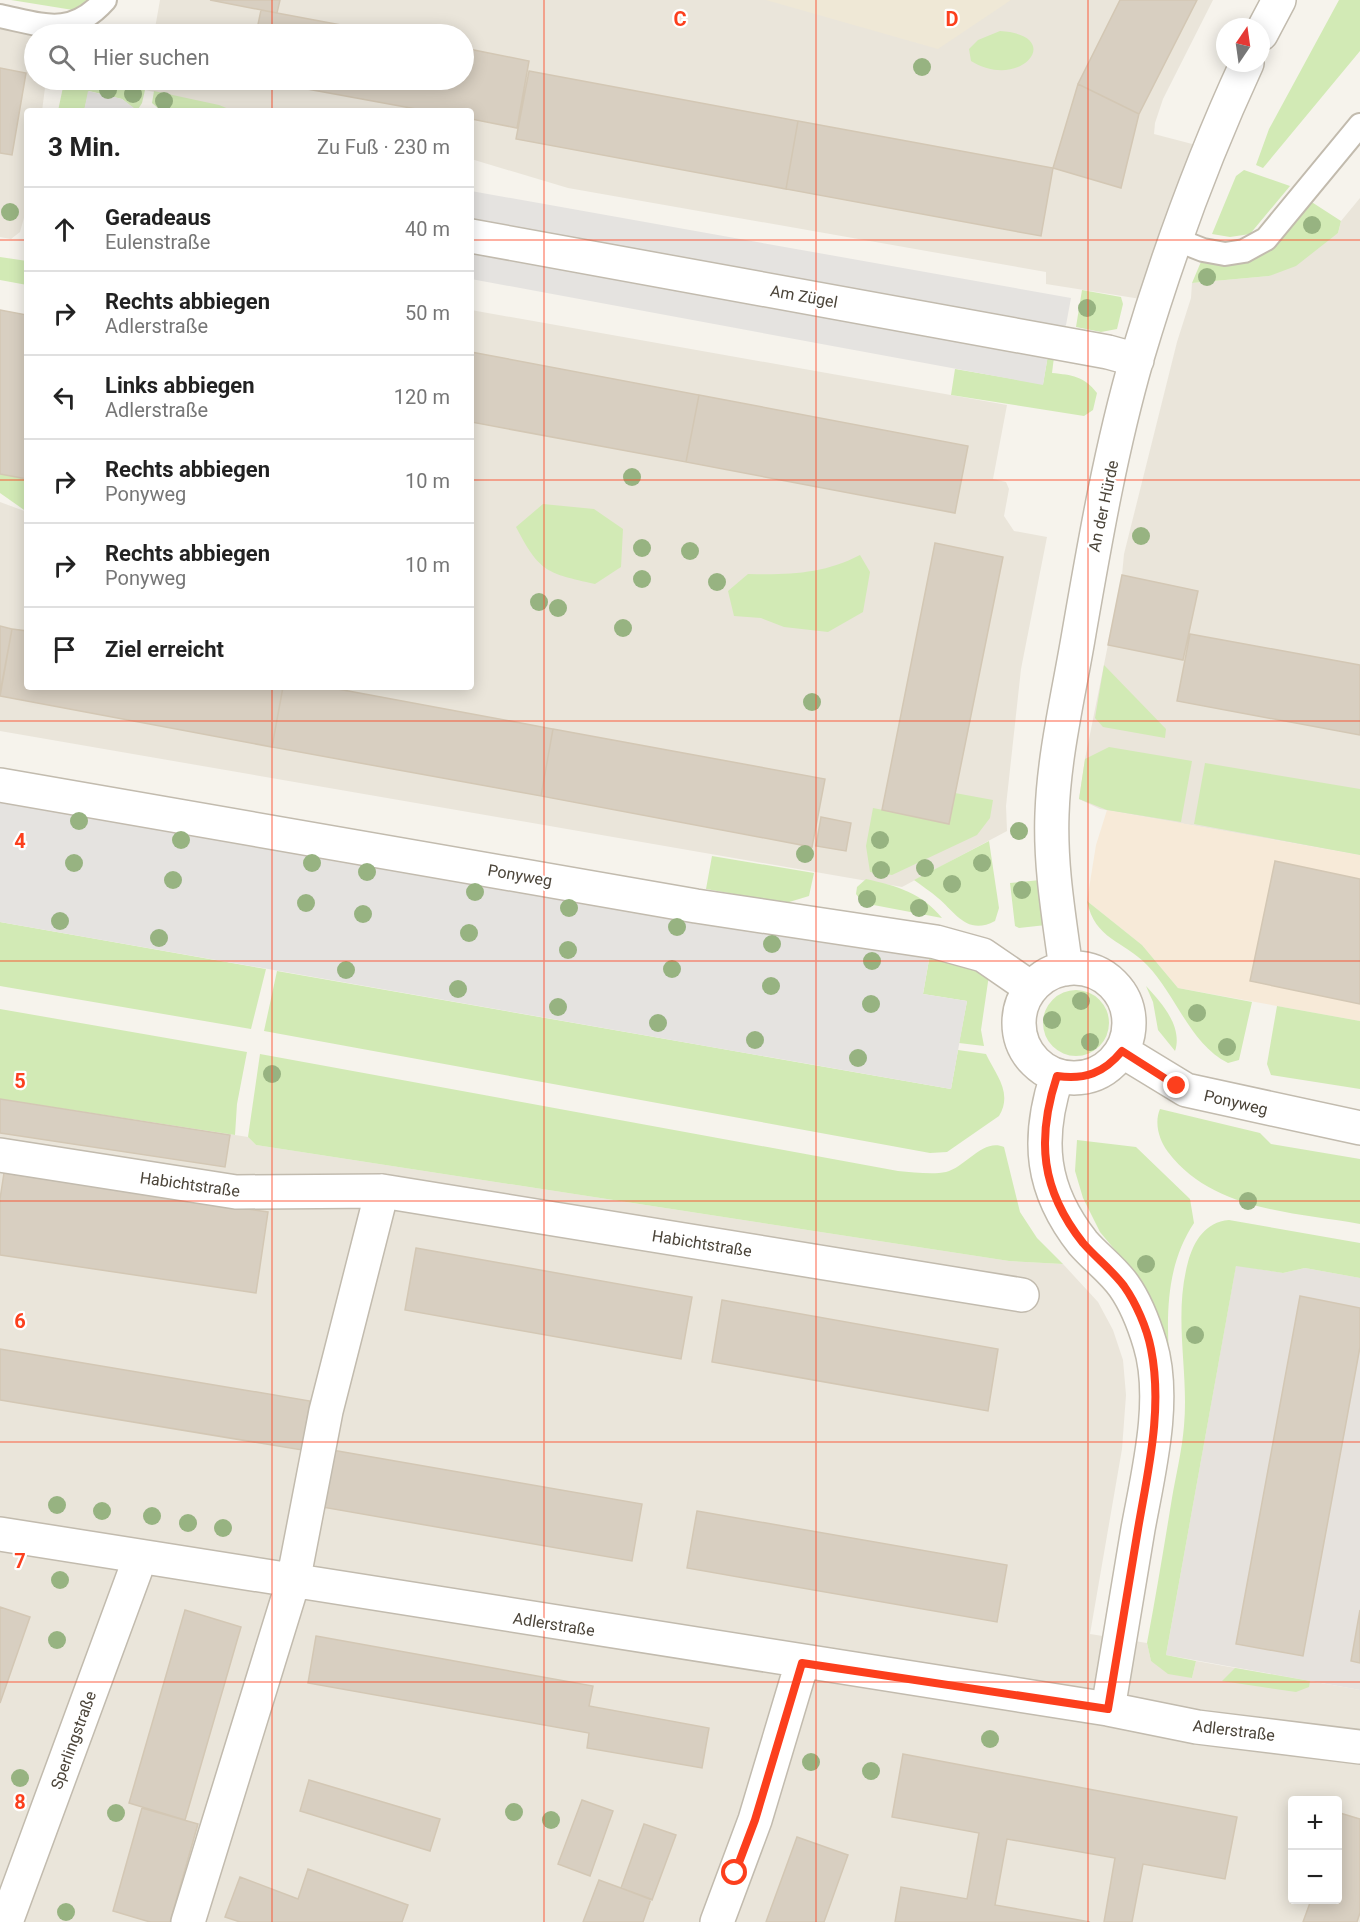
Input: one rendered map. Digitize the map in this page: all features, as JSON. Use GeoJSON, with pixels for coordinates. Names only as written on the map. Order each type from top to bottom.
{"type":"FeatureCollection","features":[{"type":"Feature","properties":{"kind":"street"},"geometry":{"type":"LineString","coordinates":[[1269,18],[1279,0]]}},
{"type":"Feature","properties":{"kind":"street","name":"An der Hürde"},"geometry":{"type":"LineString","coordinates":[[1066,969],[1054,877],[1052,811],[1056,767],[1092,555],[1137,360],[1175,239],[1206,156],[1243,72]]}},
{"type":"Feature","properties":{"kind":"street","name":"Am Zügel"},"geometry":{"type":"LineString","coordinates":[[474,237],[1085,348],[1137,360]]}},
{"type":"Feature","properties":{"kind":"street","name":"Ponyweg"},"geometry":{"type":"LineString","coordinates":[[0,785],[696,906],[936,942],[983,955],[1031,988]]}},
{"type":"Feature","properties":{"kind":"street"},"geometry":{"type":"LineString","coordinates":[[1066,969],[1083,969],[1100,975],[1114,986],[1124,1000],[1129,1017],[1128,1035],[1122,1051],[1112,1063],[1086,1077],[1057,1076],[1041,1068],[1028,1055],[1020,1039],[1018,1021],[1022,1003],[1031,988],[1047,975],[1066,969]]}},
{"type":"Feature","properties":{"kind":"street","name":"Ponyweg"},"geometry":{"type":"LineString","coordinates":[[1122,1051],[1186,1090],[1360,1128]]}},
{"type":"Feature","properties":{"kind":"street"},"geometry":{"type":"LineString","coordinates":[[1057,1076],[1048,1114],[1046,1159],[1049,1185],[1057,1203],[1083,1243],[1124,1286],[1134,1304],[1151,1347],[1155,1377],[1152,1448],[1108,1709]]}},
{"type":"Feature","properties":{"kind":"street","name":"Habichtstraße"},"geometry":{"type":"LineString","coordinates":[[0,1155],[236,1192],[382,1191],[1022,1295]]}},
{"type":"Feature","properties":{"kind":"street"},"geometry":{"type":"LineString","coordinates":[[188,1922],[293,1582],[326,1411],[382,1191]]}},
{"type":"Feature","properties":{"kind":"street","name":"Adlerstraße"},"geometry":{"type":"LineString","coordinates":[[0,1534],[802,1663],[1108,1709],[1197,1727],[1360,1747]]}},
{"type":"Feature","properties":{"kind":"street","name":"Sperlingstraße"},"geometry":{"type":"LineString","coordinates":[[0,1919],[6,1922],[140,1558]]}},
{"type":"Feature","properties":{"kind":"street"},"geometry":{"type":"LineString","coordinates":[[717,1922],[755,1820],[802,1663]]}},
{"type":"Feature","properties":{"kind":"lane"},"geometry":{"type":"LineString","coordinates":[[72,24],[85,18],[105,0]]}},
{"type":"Feature","properties":{"kind":"lane"},"geometry":{"type":"LineString","coordinates":[[0,16],[38,24]]}},
{"type":"Feature","properties":{"kind":"lane"},"geometry":{"type":"LineString","coordinates":[[1175,239],[1203,250],[1225,254],[1244,251],[1266,238],[1360,125]]}},
{"type":"Feature","properties":{"kind":"shaded area"},"geometry":{"type":"Polygon","coordinates":[[[160,0],[1213,0],[1163,99],[1155,123],[1154,134],[1196,145],[1141,299],[1046,284],[1046,272],[568,188],[474,160],[474,108],[226,108],[145,90],[474,90],[474,24],[156,24],[160,0]]]}},
{"type":"Feature","properties":{"kind":"shaded area"},"geometry":{"type":"Polygon","coordinates":[[[766,0],[1011,0],[938,49],[766,0]]]}},
{"type":"Feature","properties":{"kind":"shaded area"},"geometry":{"type":"Polygon","coordinates":[[[0,26],[24,32],[24,90],[45,90],[42,108],[24,108],[24,218],[20,232],[11,239],[0,237],[0,26]]]}},
{"type":"Feature","properties":{"kind":"shaded area"},"geometry":{"type":"Polygon","coordinates":[[[88,91],[122,99],[134,108],[85,108],[88,91]]]}},
{"type":"Feature","properties":{"kind":"shaded area"},"geometry":{"type":"Polygon","coordinates":[[[474,192],[1071,298],[1066,325],[1048,355],[1043,385],[474,280],[474,192]]]}},
{"type":"Feature","properties":{"kind":"shaded area"},"geometry":{"type":"Polygon","coordinates":[[[1360,198],[1360,855],[1100,809],[1079,799],[1085,759],[1122,575],[1124,554],[1177,342],[1191,298],[1192,283],[1269,276],[1338,233],[1341,221],[1360,198]]]}},
{"type":"Feature","properties":{"kind":"shaded area"},"geometry":{"type":"Polygon","coordinates":[[[474,311],[1007,405],[993,479],[1006,482],[1009,489],[1004,516],[1014,531],[1047,537],[1021,669],[1006,806],[1007,831],[902,887],[0,731],[0,502],[24,511],[24,690],[474,690],[474,311]]]}},
{"type":"Feature","properties":{"kind":"shaded area"},"geometry":{"type":"Polygon","coordinates":[[[0,792],[930,954],[923,994],[967,1001],[951,1089],[0,922],[0,792]]]}},
{"type":"Feature","properties":{"kind":"shaded area"},"geometry":{"type":"Polygon","coordinates":[[[1107,810],[1360,855],[1360,1021],[1178,988],[1142,945],[1087,901],[1096,845],[1107,810]]]}},
{"type":"Feature","properties":{"kind":"shaded area"},"geometry":{"type":"Polygon","coordinates":[[[0,1099],[248,1137],[256,1145],[1009,1261],[1063,1264],[1098,1302],[1113,1330],[1123,1360],[1126,1395],[1122,1449],[1090,1634],[1147,1643],[1151,1661],[1192,1678],[1196,1661],[1360,1690],[1360,1922],[0,1922],[0,1099]]]}},
{"type":"Feature","properties":{"kind":"shaded area"},"geometry":{"type":"Polygon","coordinates":[[[1236,1265],[1283,1273],[1305,1268],[1360,1278],[1360,1690],[1166,1655],[1236,1265]]]}},
{"type":"Feature","properties":{"kind":"green space"},"geometry":{"type":"Polygon","coordinates":[[[11,0],[88,0],[73,10],[11,0]]]}},
{"type":"Feature","properties":{"kind":"green space"},"geometry":{"type":"Polygon","coordinates":[[[1339,0],[1360,0],[1360,51],[1263,168],[1256,165],[1269,129],[1339,0]]]}},
{"type":"Feature","properties":{"kind":"green space"},"geometry":{"type":"Polygon","coordinates":[[[1000,31],[1020,35],[1031,42],[1033,50],[1029,59],[1020,66],[1006,70],[989,69],[971,61],[969,49],[978,40],[1000,31]]]}},
{"type":"Feature","properties":{"kind":"green space"},"geometry":{"type":"Polygon","coordinates":[[[62,90],[145,90],[139,108],[133,108],[122,99],[89,91],[85,108],[59,108],[62,90]]]}},
{"type":"Feature","properties":{"kind":"green space"},"geometry":{"type":"Polygon","coordinates":[[[154,91],[226,108],[158,108],[152,103],[154,91]]]}},
{"type":"Feature","properties":{"kind":"green space"},"geometry":{"type":"Polygon","coordinates":[[[1244,170],[1290,186],[1250,234],[1230,237],[1212,234],[1236,176],[1244,170]]]}},
{"type":"Feature","properties":{"kind":"green space"},"geometry":{"type":"Polygon","coordinates":[[[1307,199],[1341,221],[1338,233],[1296,266],[1269,276],[1192,283],[1203,257],[1225,261],[1307,199]]]}},
{"type":"Feature","properties":{"kind":"green space"},"geometry":{"type":"Polygon","coordinates":[[[0,257],[24,261],[24,284],[0,280],[0,257]]]}},
{"type":"Feature","properties":{"kind":"green space"},"geometry":{"type":"Polygon","coordinates":[[[1082,290],[1121,297],[1123,304],[1117,329],[1101,332],[1076,327],[1082,290]]]}},
{"type":"Feature","properties":{"kind":"green space"},"geometry":{"type":"Polygon","coordinates":[[[1048,355],[1054,357],[1052,373],[1077,377],[1097,393],[1093,410],[1084,416],[951,395],[955,369],[1043,384],[1048,355]]]}},
{"type":"Feature","properties":{"kind":"green space"},"geometry":{"type":"Polygon","coordinates":[[[0,474],[24,478],[24,510],[0,493],[0,474]]]}},
{"type":"Feature","properties":{"kind":"green space"},"geometry":{"type":"Polygon","coordinates":[[[543,504],[594,509],[623,529],[621,567],[595,584],[546,569],[532,554],[516,527],[543,504]]]}},
{"type":"Feature","properties":{"kind":"green space"},"geometry":{"type":"Polygon","coordinates":[[[860,555],[870,572],[863,612],[828,632],[784,627],[761,618],[734,616],[728,591],[748,574],[819,570],[860,555]]]}},
{"type":"Feature","properties":{"kind":"green space"},"geometry":{"type":"Polygon","coordinates":[[[1104,665],[1166,729],[1165,738],[1103,727],[1095,718],[1104,665]]]}},
{"type":"Feature","properties":{"kind":"green space"},"geometry":{"type":"Polygon","coordinates":[[[1109,747],[1192,761],[1181,822],[1107,810],[1079,799],[1085,759],[1109,747]]]}},
{"type":"Feature","properties":{"kind":"green space"},"geometry":{"type":"Polygon","coordinates":[[[1205,763],[1360,789],[1360,855],[1194,824],[1205,763]]]}},
{"type":"Feature","properties":{"kind":"green space"},"geometry":{"type":"Polygon","coordinates":[[[955,793],[993,800],[990,818],[977,835],[892,875],[870,872],[866,846],[873,808],[949,823],[955,793]]]}},
{"type":"Feature","properties":{"kind":"green space"},"geometry":{"type":"Polygon","coordinates":[[[989,841],[999,908],[995,921],[977,926],[962,920],[935,895],[914,880],[989,841]]]}},
{"type":"Feature","properties":{"kind":"green space"},"geometry":{"type":"Polygon","coordinates":[[[712,856],[814,873],[809,896],[786,903],[706,889],[712,856]]]}},
{"type":"Feature","properties":{"kind":"green space"},"geometry":{"type":"Polygon","coordinates":[[[866,879],[908,892],[926,902],[942,918],[863,903],[856,894],[857,887],[866,879]]]}},
{"type":"Feature","properties":{"kind":"green space"},"geometry":{"type":"Polygon","coordinates":[[[1040,880],[1046,925],[1019,928],[1015,926],[1010,883],[1040,880]]]}},
{"type":"Feature","properties":{"kind":"green space"},"geometry":{"type":"Polygon","coordinates":[[[1087,901],[1142,945],[1178,988],[1252,1002],[1239,1060],[1228,1063],[1203,1044],[1147,965],[1103,932],[1096,924],[1087,901]]]}},
{"type":"Feature","properties":{"kind":"green space"},"geometry":{"type":"Polygon","coordinates":[[[0,922],[266,969],[251,1029],[0,986],[0,922]]]}},
{"type":"Feature","properties":{"kind":"green space"},"geometry":{"type":"Polygon","coordinates":[[[930,954],[975,964],[989,975],[981,1030],[984,1046],[959,1043],[967,1001],[923,994],[930,954]]]}},
{"type":"Feature","properties":{"kind":"green space"},"geometry":{"type":"Polygon","coordinates":[[[277,971],[951,1089],[958,1050],[986,1054],[1002,1084],[1003,1108],[999,1116],[947,1152],[930,1153],[264,1031],[277,971]]]}},
{"type":"Feature","properties":{"kind":"green space"},"geometry":{"type":"Polygon","coordinates":[[[1146,986],[1174,1024],[1177,1042],[1175,1051],[1158,1030],[1153,1002],[1146,986]]]}},
{"type":"Feature","properties":{"kind":"green space"},"geometry":{"type":"Polygon","coordinates":[[[1069,990],[1083,990],[1095,995],[1104,1004],[1109,1023],[1107,1036],[1100,1047],[1083,1056],[1069,1056],[1057,1051],[1048,1042],[1043,1030],[1043,1016],[1048,1004],[1057,995],[1069,990]]]}},
{"type":"Feature","properties":{"kind":"green space"},"geometry":{"type":"Polygon","coordinates":[[[1277,1006],[1360,1021],[1360,1089],[1271,1075],[1267,1064],[1277,1006]]]}},
{"type":"Feature","properties":{"kind":"green space"},"geometry":{"type":"Polygon","coordinates":[[[0,1009],[247,1052],[237,1104],[235,1135],[0,1099],[0,1009]]]}},
{"type":"Feature","properties":{"kind":"green space"},"geometry":{"type":"Polygon","coordinates":[[[260,1054],[898,1171],[946,1172],[989,1146],[1004,1147],[1020,1212],[1037,1238],[1063,1264],[1009,1261],[256,1145],[248,1137],[260,1054]]]}},
{"type":"Feature","properties":{"kind":"green space"},"geometry":{"type":"Polygon","coordinates":[[[1160,1109],[1260,1133],[1271,1144],[1360,1159],[1360,1224],[1256,1206],[1231,1198],[1208,1186],[1186,1172],[1168,1152],[1160,1137],[1158,1114],[1160,1109]]]}},
{"type":"Feature","properties":{"kind":"green space"},"geometry":{"type":"Polygon","coordinates":[[[1077,1140],[1136,1147],[1190,1199],[1194,1223],[1185,1238],[1174,1270],[1169,1303],[1169,1354],[1134,1273],[1100,1232],[1083,1198],[1075,1171],[1077,1140]]]}},
{"type":"Feature","properties":{"kind":"green space"},"geometry":{"type":"Polygon","coordinates":[[[1229,1220],[1360,1243],[1360,1278],[1305,1268],[1283,1273],[1236,1266],[1166,1655],[1196,1661],[1192,1678],[1168,1674],[1151,1661],[1147,1643],[1184,1426],[1185,1385],[1181,1324],[1188,1262],[1202,1234],[1213,1224],[1229,1220]]]}},
{"type":"Feature","properties":{"kind":"green space"},"geometry":{"type":"Polygon","coordinates":[[[1235,1668],[1310,1681],[1309,1687],[1296,1692],[1222,1681],[1235,1668]]]}},
{"type":"Feature","properties":{"kind":"building"},"geometry":{"type":"Polygon","coordinates":[[[210,0],[280,0],[277,13],[210,0]]]}},
{"type":"Feature","properties":{"kind":"building"},"geometry":{"type":"Polygon","coordinates":[[[1120,0],[1197,0],[1139,114],[1078,84],[1120,0]]]}},
{"type":"Feature","properties":{"kind":"building"},"geometry":{"type":"Polygon","coordinates":[[[261,10],[336,24],[258,24],[261,10]]]}},
{"type":"Feature","properties":{"kind":"building"},"geometry":{"type":"Polygon","coordinates":[[[474,50],[529,61],[517,128],[474,120],[474,108],[411,108],[313,90],[474,90],[474,50]]]}},
{"type":"Feature","properties":{"kind":"building"},"geometry":{"type":"Polygon","coordinates":[[[0,68],[24,73],[24,85],[12,155],[0,153],[0,68]]]}},
{"type":"Feature","properties":{"kind":"building"},"geometry":{"type":"Polygon","coordinates":[[[529,71],[798,121],[786,189],[516,139],[529,71]]]}},
{"type":"Feature","properties":{"kind":"building"},"geometry":{"type":"Polygon","coordinates":[[[1078,84],[1139,114],[1121,188],[1053,168],[1078,84]]]}},
{"type":"Feature","properties":{"kind":"building"},"geometry":{"type":"Polygon","coordinates":[[[798,121],[1053,168],[1041,236],[786,189],[798,121]]]}},
{"type":"Feature","properties":{"kind":"building"},"geometry":{"type":"Polygon","coordinates":[[[0,310],[24,314],[24,478],[0,474],[0,310]]]}},
{"type":"Feature","properties":{"kind":"building"},"geometry":{"type":"Polygon","coordinates":[[[474,353],[699,395],[686,462],[474,423],[474,353]]]}},
{"type":"Feature","properties":{"kind":"building"},"geometry":{"type":"Polygon","coordinates":[[[699,395],[968,446],[955,513],[686,462],[699,395]]]}},
{"type":"Feature","properties":{"kind":"building"},"geometry":{"type":"Polygon","coordinates":[[[935,543],[1003,557],[949,824],[882,810],[935,543]]]}},
{"type":"Feature","properties":{"kind":"building"},"geometry":{"type":"Polygon","coordinates":[[[1122,575],[1198,591],[1183,660],[1108,645],[1122,575]]]}},
{"type":"Feature","properties":{"kind":"building"},"geometry":{"type":"Polygon","coordinates":[[[0,626],[12,629],[0,693],[0,626]]]}},
{"type":"Feature","properties":{"kind":"building"},"geometry":{"type":"Polygon","coordinates":[[[12,629],[24,631],[24,690],[282,690],[272,747],[0,696],[12,629]]]}},
{"type":"Feature","properties":{"kind":"building"},"geometry":{"type":"Polygon","coordinates":[[[1190,634],[1360,665],[1360,735],[1177,701],[1190,634]]]}},
{"type":"Feature","properties":{"kind":"building"},"geometry":{"type":"Polygon","coordinates":[[[282,690],[343,690],[553,729],[541,796],[272,747],[282,690]]]}},
{"type":"Feature","properties":{"kind":"building"},"geometry":{"type":"Polygon","coordinates":[[[553,729],[825,779],[812,847],[541,796],[553,729]]]}},
{"type":"Feature","properties":{"kind":"building"},"geometry":{"type":"Polygon","coordinates":[[[821,817],[851,823],[846,851],[816,846],[821,817]]]}},
{"type":"Feature","properties":{"kind":"building"},"geometry":{"type":"Polygon","coordinates":[[[1275,861],[1360,879],[1360,1004],[1250,981],[1275,861]]]}},
{"type":"Feature","properties":{"kind":"building"},"geometry":{"type":"Polygon","coordinates":[[[0,1099],[230,1135],[225,1167],[0,1133],[0,1099]]]}},
{"type":"Feature","properties":{"kind":"building"},"geometry":{"type":"Polygon","coordinates":[[[4,1173],[268,1212],[256,1293],[0,1255],[0,1199],[4,1173]]]}},
{"type":"Feature","properties":{"kind":"building"},"geometry":{"type":"Polygon","coordinates":[[[416,1248],[692,1297],[681,1359],[405,1310],[416,1248]]]}},
{"type":"Feature","properties":{"kind":"building"},"geometry":{"type":"Polygon","coordinates":[[[1300,1296],[1360,1308],[1360,1347],[1303,1656],[1236,1644],[1300,1296]]]}},
{"type":"Feature","properties":{"kind":"building"},"geometry":{"type":"Polygon","coordinates":[[[722,1300],[998,1349],[988,1411],[712,1362],[722,1300]]]}},
{"type":"Feature","properties":{"kind":"building"},"geometry":{"type":"Polygon","coordinates":[[[0,1349],[310,1401],[302,1450],[0,1400],[0,1349]]]}},
{"type":"Feature","properties":{"kind":"building"},"geometry":{"type":"Polygon","coordinates":[[[332,1450],[642,1504],[632,1561],[322,1507],[332,1450]]]}},
{"type":"Feature","properties":{"kind":"building"},"geometry":{"type":"Polygon","coordinates":[[[697,1511],[1007,1565],[997,1622],[687,1568],[697,1511]]]}},
{"type":"Feature","properties":{"kind":"building"},"geometry":{"type":"Polygon","coordinates":[[[0,1607],[30,1617],[0,1703],[0,1607]]]}},
{"type":"Feature","properties":{"kind":"building"},"geometry":{"type":"Polygon","coordinates":[[[185,1610],[241,1627],[185,1820],[129,1803],[185,1610]]]}},
{"type":"Feature","properties":{"kind":"building"},"geometry":{"type":"Polygon","coordinates":[[[1360,1610],[1360,1663],[1351,1661],[1360,1610]]]}},
{"type":"Feature","properties":{"kind":"building"},"geometry":{"type":"Polygon","coordinates":[[[316,1636],[593,1686],[589,1706],[709,1728],[702,1768],[587,1748],[589,1733],[308,1683],[316,1636]]]}},
{"type":"Feature","properties":{"kind":"building"},"geometry":{"type":"Polygon","coordinates":[[[903,1754],[1237,1817],[1225,1879],[1143,1864],[1132,1922],[1104,1922],[1115,1858],[1007,1839],[995,1905],[1090,1922],[895,1922],[901,1887],[967,1899],[979,1833],[892,1817],[903,1754]]]}},
{"type":"Feature","properties":{"kind":"building"},"geometry":{"type":"Polygon","coordinates":[[[309,1780],[440,1819],[430,1851],[300,1811],[309,1780]]]}},
{"type":"Feature","properties":{"kind":"building"},"geometry":{"type":"Polygon","coordinates":[[[582,1800],[613,1811],[590,1876],[558,1864],[582,1800]]]}},
{"type":"Feature","properties":{"kind":"building"},"geometry":{"type":"Polygon","coordinates":[[[142,1808],[198,1824],[170,1922],[150,1922],[113,1911],[142,1808]]]}},
{"type":"Feature","properties":{"kind":"building"},"geometry":{"type":"Polygon","coordinates":[[[1342,1814],[1360,1819],[1360,1913],[1357,1922],[1303,1922],[1310,1904],[1342,1904],[1342,1814]]]}},
{"type":"Feature","properties":{"kind":"building"},"geometry":{"type":"Polygon","coordinates":[[[644,1824],[676,1835],[652,1900],[621,1888],[644,1824]]]}},
{"type":"Feature","properties":{"kind":"building"},"geometry":{"type":"Polygon","coordinates":[[[797,1837],[848,1855],[824,1922],[766,1922],[797,1837]]]}},
{"type":"Feature","properties":{"kind":"building"},"geometry":{"type":"Polygon","coordinates":[[[308,1869],[408,1905],[402,1922],[240,1922],[225,1917],[240,1877],[298,1899],[308,1869]]]}},
{"type":"Feature","properties":{"kind":"building"},"geometry":{"type":"Polygon","coordinates":[[[599,1880],[651,1899],[643,1922],[583,1922],[599,1880]]]}},
{"type":"Feature","properties":{"kind":"route"},"geometry":{"type":"LineString","coordinates":[[735,1873],[755,1820],[802,1663],[1108,1709],[1152,1448],[1155,1377],[1151,1347],[1139,1313],[1124,1286],[1083,1243],[1057,1203],[1049,1185],[1046,1159],[1048,1106],[1057,1076],[1086,1077],[1112,1063],[1122,1051],[1177,1086]]}}]}
